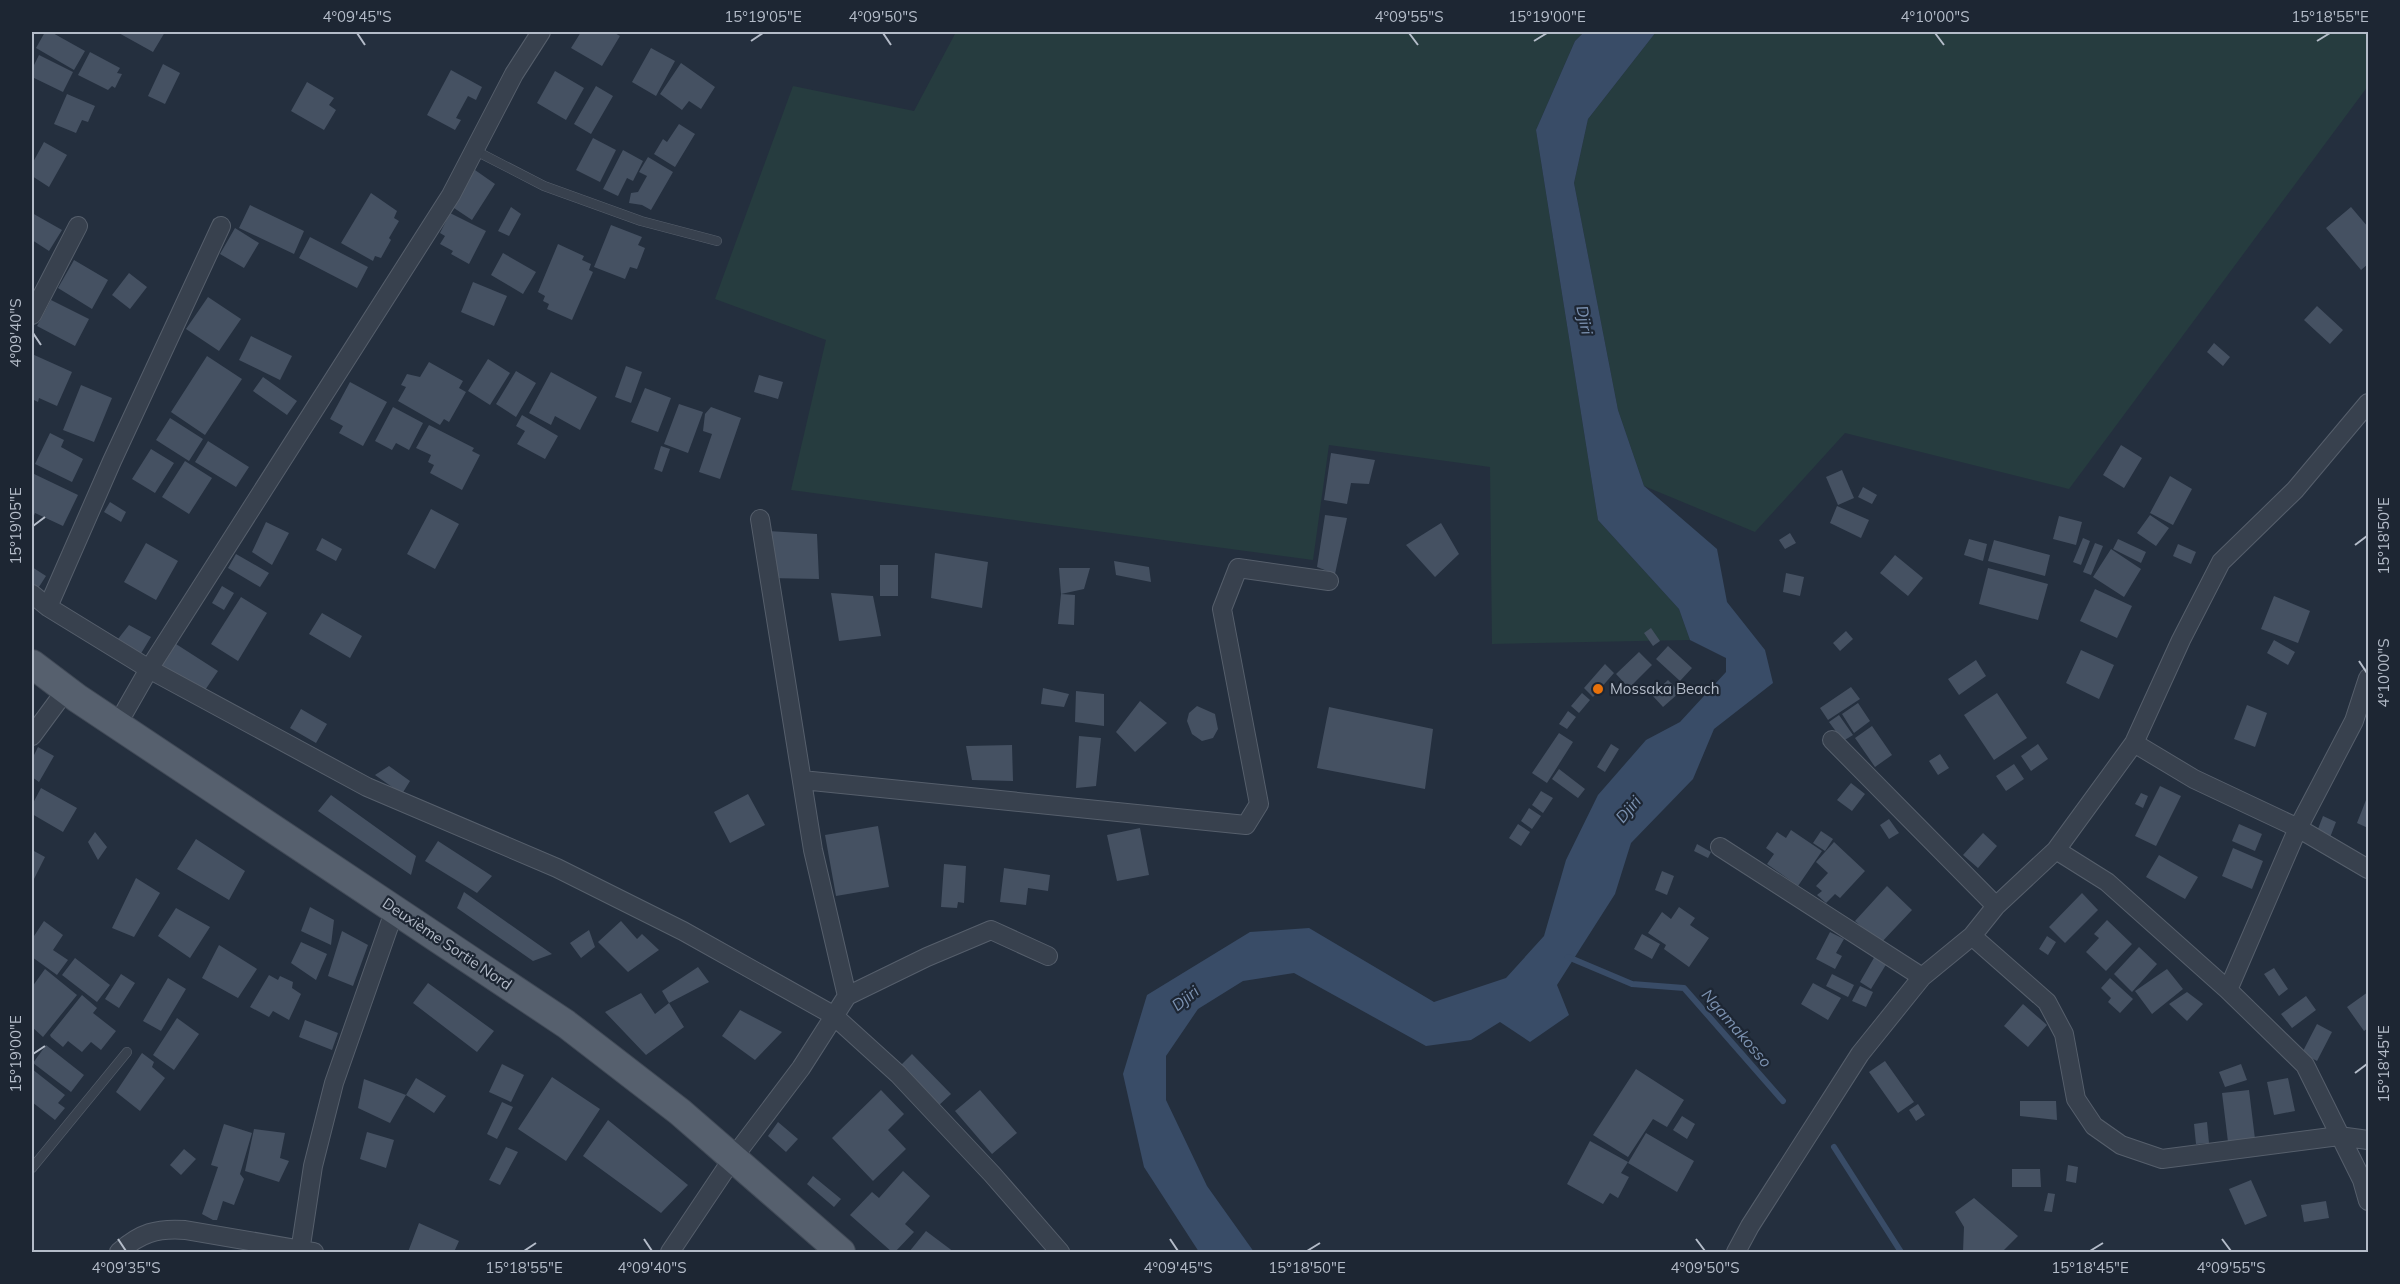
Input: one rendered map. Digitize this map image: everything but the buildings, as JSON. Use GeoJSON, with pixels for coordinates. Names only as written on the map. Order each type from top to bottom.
{"type":"FeatureCollection","features":[{"type":"Feature","properties":{"kind":"main road","name":"Deuxième Sortie Nord"},"geometry":{"type":"LineString","coordinates":[[32,664],[117,725],[566,1024],[680,1112],[841,1252]]}},
{"type":"Feature","properties":{"kind":"street"},"geometry":{"type":"LineString","coordinates":[[117,725],[149,669],[445,206],[514,75],[541,32]]}},
{"type":"Feature","properties":{"kind":"street"},"geometry":{"type":"LineString","coordinates":[[32,315],[78,226]]}},
{"type":"Feature","properties":{"kind":"street"},"geometry":{"type":"LineString","coordinates":[[48,607],[112,461],[221,226]]}},
{"type":"Feature","properties":{"kind":"street"},"geometry":{"type":"LineString","coordinates":[[1736,1252],[1750,1226],[1860,1054],[1922,977],[1972,936],[1996,906],[2056,850],[2134,743],[2181,640],[2221,562],[2295,490],[2368,403]]}},
{"type":"Feature","properties":{"kind":"street"},"geometry":{"type":"LineString","coordinates":[[759,519],[813,850],[847,996]]}},
{"type":"Feature","properties":{"kind":"street"},"geometry":{"type":"LineString","coordinates":[[802,780],[1246,825],[1259,804],[1222,609],[1238,568],[1329,581]]}},
{"type":"Feature","properties":{"kind":"street"},"geometry":{"type":"LineString","coordinates":[[32,594],[48,607],[149,669],[367,787],[557,868],[682,931],[833,1015],[906,1082],[992,1174],[1060,1252]]}},
{"type":"Feature","properties":{"kind":"street"},"geometry":{"type":"LineString","coordinates":[[2228,990],[2298,828],[2354,721],[2368,678]]}},
{"type":"Feature","properties":{"kind":"street"},"geometry":{"type":"LineString","coordinates":[[32,736],[66,690]]}},
{"type":"Feature","properties":{"kind":"street"},"geometry":{"type":"LineString","coordinates":[[1832,740],[1996,906]]}},
{"type":"Feature","properties":{"kind":"street"},"geometry":{"type":"LineString","coordinates":[[2134,743],[2194,779],[2298,828],[2368,868]]}},
{"type":"Feature","properties":{"kind":"street"},"geometry":{"type":"LineString","coordinates":[[1720,847],[1922,977]]}},
{"type":"Feature","properties":{"kind":"street"},"geometry":{"type":"LineString","coordinates":[[2056,850],[2107,882],[2228,990],[2305,1065],[2362,1180],[2368,1201]]}},
{"type":"Feature","properties":{"kind":"street"},"geometry":{"type":"LineString","coordinates":[[119,1252],[143,1235],[165,1228],[305,1252],[313,1166],[334,1083],[395,909]]}},
{"type":"Feature","properties":{"kind":"street"},"geometry":{"type":"LineString","coordinates":[[670,1252],[733,1158],[801,1068],[847,996],[927,957],[992,930],[1048,956]]}},
{"type":"Feature","properties":{"kind":"street"},"geometry":{"type":"LineString","coordinates":[[1972,936],[2047,1002],[2064,1034],[2076,1100],[2094,1126],[2121,1144],[2162,1159],[2340,1136],[2368,1140]]}},
{"type":"Feature","properties":{"kind":"lane"},"geometry":{"type":"LineString","coordinates":[[476,151],[544,186],[641,221],[717,241]]}},
{"type":"Feature","properties":{"kind":"lane"},"geometry":{"type":"LineString","coordinates":[[32,1168],[127,1052]]}},
{"type":"Feature","properties":{"kind":"green space"},"geometry":{"type":"Polygon","coordinates":[[[956,32],[1584,32],[1575,41],[1536,130],[1598,520],[1679,609],[1690,640],[1492,644],[1490,467],[1329,445],[1313,560],[791,490],[826,340],[715,299],[793,86],[914,111],[956,32]]]}},
{"type":"Feature","properties":{"kind":"green space"},"geometry":{"type":"Polygon","coordinates":[[[1656,32],[2368,32],[2368,86],[2069,489],[1845,433],[1755,532],[1644,486],[1618,410],[1574,183],[1588,119],[1656,32]]]}},
{"type":"Feature","properties":{"kind":"water","name":"Djiri"},"geometry":{"type":"Polygon","coordinates":[[[1584,32],[1656,32],[1588,119],[1574,183],[1618,410],[1644,486],[1717,549],[1727,602],[1765,650],[1773,683],[1714,729],[1693,779],[1631,843],[1615,894],[1557,985],[1569,1015],[1530,1042],[1500,1022],[1471,1040],[1426,1046],[1294,973],[1243,981],[1198,1009],[1166,1056],[1166,1100],[1207,1186],[1254,1252],[1199,1252],[1144,1167],[1123,1074],[1147,995],[1250,932],[1309,928],[1434,1002],[1506,978],[1544,936],[1566,860],[1598,795],[1646,740],[1680,722],[1726,672],[1726,658],[1690,640],[1679,609],[1598,520],[1536,130],[1575,41],[1584,32]]]}},
{"type":"Feature","properties":{"kind":"waterway","name":"Ngamakosso"},"geometry":{"type":"LineString","coordinates":[[1568,957],[1632,984],[1684,988],[1783,1101]]}},
{"type":"Feature","properties":{"kind":"waterway","name":"Ngamakosso"},"geometry":{"type":"LineString","coordinates":[[1834,1147],[1901,1252]]}},
{"type":"Feature","properties":{"kind":"place","name":"Mossaka Beach"},"geometry":{"type":"Point","coordinates":[1598,689]}}]}
